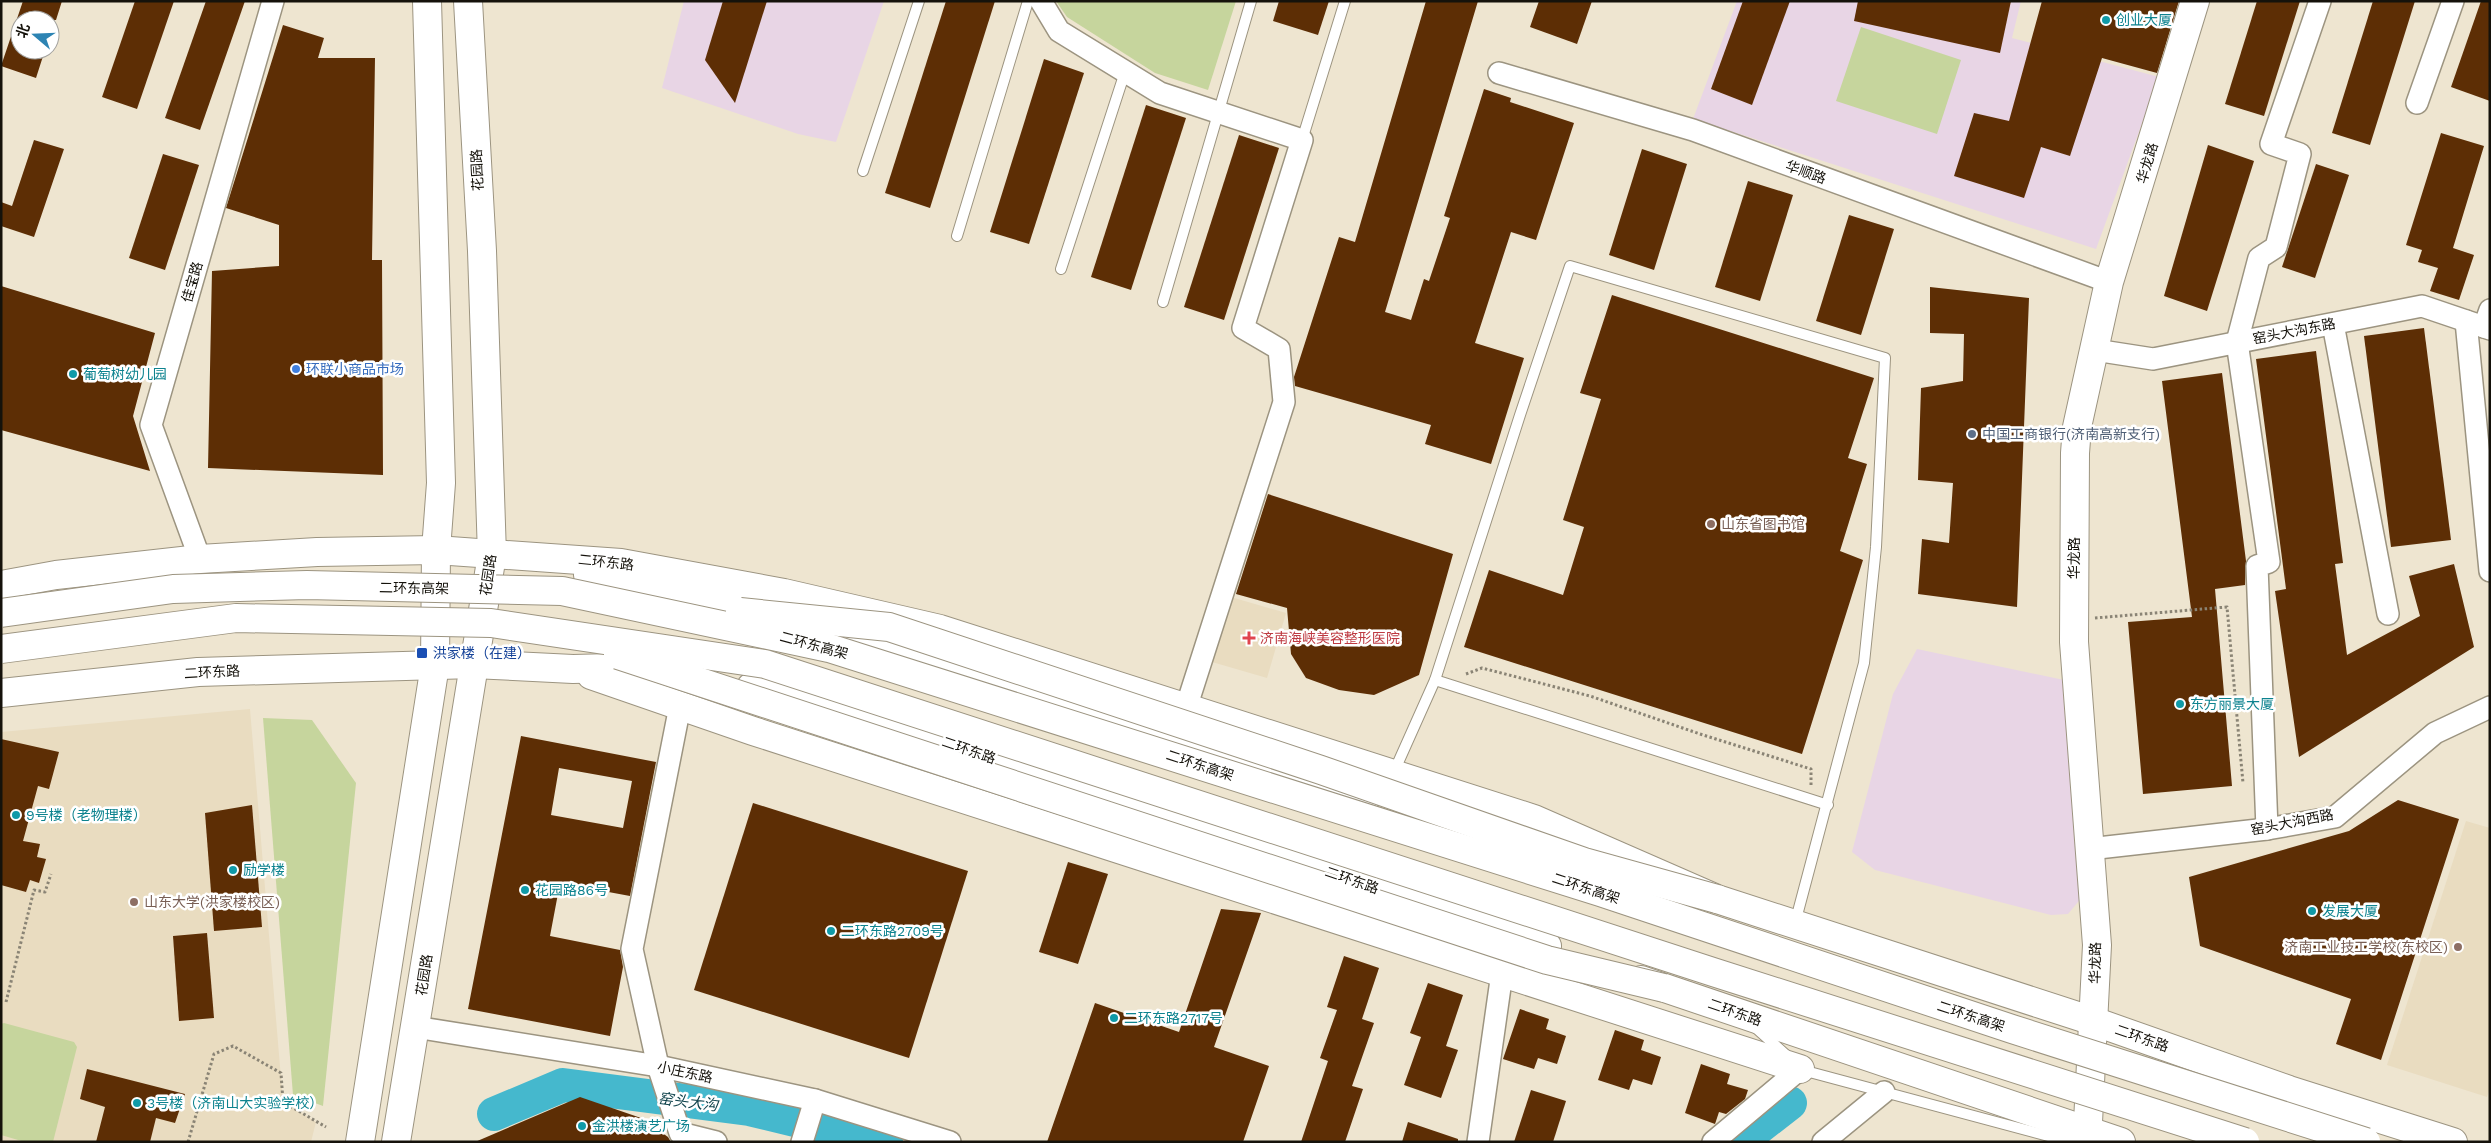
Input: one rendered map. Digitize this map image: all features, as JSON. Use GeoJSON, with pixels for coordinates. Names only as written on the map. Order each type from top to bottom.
{"type":"FeatureCollection","features":[{"type":"Feature","properties":{"kind":"main road"},"geometry":{"type":"LineString","coordinates":[[360,1142],[435,665],[436,550],[441,483],[427,1]]}},
{"type":"Feature","properties":{"kind":"main road","name":"花园路"},"geometry":{"type":"LineString","coordinates":[[396,1142],[492,555],[482,251],[468,1]]}},
{"type":"Feature","properties":{"kind":"main road","name":"华龙路"},"geometry":{"type":"LineString","coordinates":[[2082,1138],[2093,1021],[2097,945],[2074,620],[2075,452],[2077,428],[2109,282],[2195,1]]}},
{"type":"Feature","properties":{"kind":"main road","name":"二环东路"},"geometry":{"type":"LineString","coordinates":[[1,585],[56,575],[200,559],[317,552],[436,550],[621,562],[784,592],[940,629],[1393,775],[1534,818],[1717,899],[2093,1021],[2289,1090],[2453,1142]]}},
{"type":"Feature","properties":{"kind":"main road","name":"二环东路"},"geometry":{"type":"LineString","coordinates":[[492,555],[872,639],[1630,888],[1717,899]]}},
{"type":"Feature","properties":{"kind":"main road","name":"二环东高架"},"geometry":{"type":"LineString","coordinates":[[1,613],[173,589],[307,585],[562,591],[828,648],[1600,892],[2012,1029],[2366,1142]]}},
{"type":"Feature","properties":{"kind":"main road"},"geometry":{"type":"LineString","coordinates":[[678,615],[730,611],[889,627],[1322,770],[1584,862],[1717,899]]}},
{"type":"Feature","properties":{"kind":"main road"},"geometry":{"type":"LineString","coordinates":[[1,649],[236,618],[491,624],[765,664],[1723,975],[2245,1142]]}},
{"type":"Feature","properties":{"kind":"main road"},"geometry":{"type":"LineString","coordinates":[[545,632],[1547,960],[1664,988]]}},
{"type":"Feature","properties":{"kind":"main road","name":"二环东路"},"geometry":{"type":"LineString","coordinates":[[1,693],[198,672],[473,664],[573,669],[669,666],[866,716],[1479,922],[1664,988],[1900,1068],[2082,1138],[2121,1142]]}},
{"type":"Feature","properties":{"kind":"main road","name":"二环东路"},"geometry":{"type":"LineString","coordinates":[[573,669],[680,706],[1800,1069]]}},
{"type":"Feature","properties":{"kind":"main road"},"geometry":{"type":"LineString","coordinates":[[405,860],[441,865]]}},
{"type":"Feature","properties":{"kind":"street","name":"佳宝路"},"geometry":{"type":"LineString","coordinates":[[200,559],[151,425],[274,1]]}},
{"type":"Feature","properties":{"kind":"street"},"geometry":{"type":"LineString","coordinates":[[1041,1],[1059,31],[1160,93],[1302,140],[1243,328],[1279,349],[1284,402],[1186,708]]}},
{"type":"Feature","properties":{"kind":"street"},"geometry":{"type":"LineString","coordinates":[[2267,829],[2257,566],[2269,562],[2237,342],[2259,258],[2276,247],[2300,154],[2271,144],[2320,1]]}},
{"type":"Feature","properties":{"kind":"street"},"geometry":{"type":"LineString","coordinates":[[2418,103],[2452,1]]}},
{"type":"Feature","properties":{"kind":"street","name":"华顺路"},"geometry":{"type":"LineString","coordinates":[[1499,73],[1693,130],[2109,282]]}},
{"type":"Feature","properties":{"kind":"street","name":"窑头大沟东路"},"geometry":{"type":"LineString","coordinates":[[2095,350],[2153,359],[2422,306],[2483,322]]}},
{"type":"Feature","properties":{"kind":"street"},"geometry":{"type":"LineString","coordinates":[[2483,322],[2490,571]]}},
{"type":"Feature","properties":{"kind":"street"},"geometry":{"type":"LineString","coordinates":[[2333,324],[2388,614]]}},
{"type":"Feature","properties":{"kind":"street"},"geometry":{"type":"LineString","coordinates":[[680,706],[632,949],[658,1066],[680,1133],[716,1142]]}},
{"type":"Feature","properties":{"kind":"street","name":"窑头大沟西路"},"geometry":{"type":"LineString","coordinates":[[2089,849],[2267,829],[2335,817],[2435,733],[2490,707]]}},
{"type":"Feature","properties":{"kind":"street"},"geometry":{"type":"LineString","coordinates":[[1478,1142],[1502,972]]}},
{"type":"Feature","properties":{"kind":"street","name":"小庄东路"},"geometry":{"type":"LineString","coordinates":[[415,1027],[658,1066],[814,1105],[950,1142]]}},
{"type":"Feature","properties":{"kind":"street"},"geometry":{"type":"LineString","coordinates":[[1712,1142],[1800,1069]]}},
{"type":"Feature","properties":{"kind":"street"},"geometry":{"type":"LineString","coordinates":[[1823,1142],[1884,1092]]}},
{"type":"Feature","properties":{"kind":"street"},"geometry":{"type":"LineString","coordinates":[[802,1142],[814,1105]]}},
{"type":"Feature","properties":{"kind":"lane"},"geometry":{"type":"LineString","coordinates":[[863,172],[920,1]]}},
{"type":"Feature","properties":{"kind":"lane"},"geometry":{"type":"LineString","coordinates":[[957,236],[1028,1]]}},
{"type":"Feature","properties":{"kind":"lane"},"geometry":{"type":"LineString","coordinates":[[1163,302],[1251,1]]}},
{"type":"Feature","properties":{"kind":"lane"},"geometry":{"type":"LineString","coordinates":[[1302,140],[1345,1]]}},
{"type":"Feature","properties":{"kind":"lane"},"geometry":{"type":"LineString","coordinates":[[1061,268],[1125,72]]}},
{"type":"Feature","properties":{"kind":"lane"},"geometry":{"type":"LineString","coordinates":[[1393,775],[1435,680],[1570,266],[1884,358],[1876,546],[1864,663],[1828,805],[1794,924]]}},
{"type":"Feature","properties":{"kind":"lane"},"geometry":{"type":"LineString","coordinates":[[1435,680],[1828,805]]}},
{"type":"Feature","properties":{"kind":"lane"},"geometry":{"type":"LineString","coordinates":[[1743,1015],[1800,1069],[1884,1092],[2082,1138]]}},
{"type":"Feature","properties":{"kind":"path"},"geometry":{"type":"LineString","coordinates":[[2074,620],[2227,607],[2244,792]]}},
{"type":"Feature","properties":{"kind":"path"},"geometry":{"type":"LineString","coordinates":[[6,1002],[34,890],[46,892],[51,874]]}},
{"type":"Feature","properties":{"kind":"path"},"geometry":{"type":"LineString","coordinates":[[188,1142],[214,1054],[233,1046],[281,1073],[283,1102],[326,1127]]}},
{"type":"Feature","properties":{"kind":"shaded area"},"geometry":{"type":"Polygon","coordinates":[[[684,1],[884,1],[836,142],[798,134],[662,88],[684,1]]]}},
{"type":"Feature","properties":{"kind":"shaded area"},"geometry":{"type":"Polygon","coordinates":[[[1737,1],[2021,1],[2012,38],[2159,77],[2096,249],[1693,119],[1737,1]]]}},
{"type":"Feature","properties":{"kind":"shaded area","name":"济南海峡美容整形医院"},"geometry":{"type":"Polygon","coordinates":[[[1231,597],[1286,613],[1267,678],[1212,662],[1231,597]]]}},
{"type":"Feature","properties":{"kind":"shaded area"},"geometry":{"type":"Polygon","coordinates":[[[1917,649],[2069,681],[2083,896],[2068,914],[2051,915],[1875,870],[1852,852],[1893,694],[1917,649]]]}},
{"type":"Feature","properties":{"kind":"shaded area","name":"山东大学(洪家楼校区)"},"geometry":{"type":"Polygon","coordinates":[[[250,709],[283,1102],[316,1122],[311,1142],[1,1142],[1,732],[250,709]]]}},
{"type":"Feature","properties":{"kind":"shaded area","name":"济南工业技工学校(东校区)"},"geometry":{"type":"Polygon","coordinates":[[[2466,821],[2490,828],[2490,1088],[2487,1097],[2387,1065],[2466,821]]]}},
{"type":"Feature","properties":{"kind":"green space"},"geometry":{"type":"Polygon","coordinates":[[[1056,1],[1236,1],[1208,90],[1155,73],[1067,17],[1056,1]]]}},
{"type":"Feature","properties":{"kind":"green space"},"geometry":{"type":"Polygon","coordinates":[[[1861,27],[1961,60],[1937,134],[1836,101],[1861,27]]]}},
{"type":"Feature","properties":{"kind":"green space"},"geometry":{"type":"Polygon","coordinates":[[[263,718],[312,720],[356,783],[323,1106],[293,1095],[263,718]]]}},
{"type":"Feature","properties":{"kind":"green space"},"geometry":{"type":"Polygon","coordinates":[[[4,1023],[74,1042],[77,1047],[53,1142],[25,1142],[1,1135],[1,1024],[4,1023]]]}},
{"type":"Feature","properties":{"kind":"building"},"geometry":{"type":"Polygon","coordinates":[[[23,1],[62,1],[59,10],[20,10],[23,1]]]}},
{"type":"Feature","properties":{"kind":"building"},"geometry":{"type":"Polygon","coordinates":[[[135,1],[174,1],[137,109],[102,97],[135,1]]]}},
{"type":"Feature","properties":{"kind":"building"},"geometry":{"type":"Polygon","coordinates":[[[206,1],[245,1],[200,130],[165,118],[206,1]]]}},
{"type":"Feature","properties":{"kind":"building"},"geometry":{"type":"Polygon","coordinates":[[[723,1],[767,1],[735,103],[705,60],[723,1]]]}},
{"type":"Feature","properties":{"kind":"building"},"geometry":{"type":"Polygon","coordinates":[[[946,1],[995,1],[930,208],[885,193],[946,1]]]}},
{"type":"Feature","properties":{"kind":"building"},"geometry":{"type":"Polygon","coordinates":[[[1279,1],[1329,1],[1318,35],[1273,21],[1279,1]]]}},
{"type":"Feature","properties":{"kind":"building"},"geometry":{"type":"Polygon","coordinates":[[[1426,1],[1478,1],[1385,312],[1411,320],[1424,279],[1429,281],[1450,218],[1444,216],[1484,89],[1511,98],[1510,102],[1574,123],[1536,240],[1511,232],[1475,343],[1524,358],[1491,464],[1425,444],[1431,425],[1295,386],[1294,377],[1339,237],[1355,242],[1426,1]]]}},
{"type":"Feature","properties":{"kind":"building"},"geometry":{"type":"Polygon","coordinates":[[[1539,1],[1592,1],[1577,44],[1530,27],[1539,1]]]}},
{"type":"Feature","properties":{"kind":"building"},"geometry":{"type":"Polygon","coordinates":[[[1743,1],[1790,1],[1752,105],[1711,89],[1743,1]]]}},
{"type":"Feature","properties":{"kind":"building"},"geometry":{"type":"Polygon","coordinates":[[[1858,1],[2011,1],[2000,53],[1854,21],[1858,1]]]}},
{"type":"Feature","properties":{"kind":"building"},"geometry":{"type":"Polygon","coordinates":[[[2042,1],[2179,1],[2157,73],[2102,58],[2070,156],[2041,147],[2024,198],[1954,176],[1974,113],[2009,121],[2042,1]]]}},
{"type":"Feature","properties":{"kind":"building"},"geometry":{"type":"Polygon","coordinates":[[[2257,1],[2300,1],[2264,116],[2225,104],[2257,1]]]}},
{"type":"Feature","properties":{"kind":"building"},"geometry":{"type":"Polygon","coordinates":[[[2373,1],[2415,1],[2370,145],[2332,133],[2373,1]]]}},
{"type":"Feature","properties":{"kind":"building"},"geometry":{"type":"Polygon","coordinates":[[[2481,1],[2490,1],[2490,101],[2451,87],[2481,1]]]}},
{"type":"Feature","properties":{"kind":"building"},"geometry":{"type":"Polygon","coordinates":[[[283,25],[324,38],[318,58],[375,58],[372,260],[382,260],[383,475],[208,468],[212,271],[279,266],[279,225],[226,208],[283,25]]]}},
{"type":"Feature","properties":{"kind":"building"},"geometry":{"type":"Polygon","coordinates":[[[10,39],[10,60],[42,60],[36,78],[1,66],[10,39]]]}},
{"type":"Feature","properties":{"kind":"building"},"geometry":{"type":"Polygon","coordinates":[[[1044,59],[1084,73],[1029,244],[990,232],[1044,59]]]}},
{"type":"Feature","properties":{"kind":"building"},"geometry":{"type":"Polygon","coordinates":[[[1146,105],[1186,118],[1131,290],[1091,277],[1146,105]]]}},
{"type":"Feature","properties":{"kind":"building"},"geometry":{"type":"Polygon","coordinates":[[[2441,133],[2484,146],[2453,248],[2474,255],[2459,300],[2430,291],[2438,268],[2418,262],[2422,250],[2406,245],[2441,133]]]}},
{"type":"Feature","properties":{"kind":"building"},"geometry":{"type":"Polygon","coordinates":[[[1239,135],[1279,148],[1224,320],[1184,307],[1239,135]]]}},
{"type":"Feature","properties":{"kind":"building"},"geometry":{"type":"Polygon","coordinates":[[[34,140],[64,149],[34,237],[1,226],[1,202],[12,206],[34,140]]]}},
{"type":"Feature","properties":{"kind":"building"},"geometry":{"type":"Polygon","coordinates":[[[2208,145],[2254,161],[2207,311],[2164,296],[2208,145]]]}},
{"type":"Feature","properties":{"kind":"building"},"geometry":{"type":"Polygon","coordinates":[[[1642,149],[1687,164],[1654,270],[1609,255],[1642,149]]]}},
{"type":"Feature","properties":{"kind":"building"},"geometry":{"type":"Polygon","coordinates":[[[163,154],[199,165],[165,270],[129,258],[163,154]]]}},
{"type":"Feature","properties":{"kind":"building"},"geometry":{"type":"Polygon","coordinates":[[[2316,164],[2349,175],[2315,278],[2282,267],[2316,164]]]}},
{"type":"Feature","properties":{"kind":"building"},"geometry":{"type":"Polygon","coordinates":[[[1748,181],[1793,195],[1760,301],[1715,287],[1748,181]]]}},
{"type":"Feature","properties":{"kind":"building"},"geometry":{"type":"Polygon","coordinates":[[[1849,215],[1894,229],[1861,335],[1816,321],[1849,215]]]}},
{"type":"Feature","properties":{"kind":"building","name":"葡萄树幼儿园"},"geometry":{"type":"Polygon","coordinates":[[[1,286],[155,333],[133,416],[150,471],[1,430],[1,286]]]}},
{"type":"Feature","properties":{"kind":"building","name":"中国工商银行(济南高新支行)"},"geometry":{"type":"Polygon","coordinates":[[[1930,287],[2029,298],[2017,607],[1918,594],[1922,539],[1949,543],[1953,483],[1918,480],[1921,388],[1963,381],[1964,334],[1930,333],[1930,287]]]}},
{"type":"Feature","properties":{"kind":"building","name":"山东省图书馆"},"geometry":{"type":"Polygon","coordinates":[[[1612,295],[1874,378],[1848,458],[1867,464],[1840,551],[1863,560],[1802,754],[1464,647],[1489,570],[1563,595],[1584,527],[1563,520],[1601,399],[1580,393],[1612,295]]]}},
{"type":"Feature","properties":{"kind":"building"},"geometry":{"type":"Polygon","coordinates":[[[2424,328],[2451,540],[2391,547],[2364,336],[2424,328]]]}},
{"type":"Feature","properties":{"kind":"building"},"geometry":{"type":"Polygon","coordinates":[[[2316,351],[2343,563],[2335,564],[2347,655],[2420,616],[2409,576],[2454,564],[2474,647],[2299,757],[2275,591],[2286,589],[2256,359],[2316,351]]]}},
{"type":"Feature","properties":{"kind":"building"},"geometry":{"type":"Polygon","coordinates":[[[2222,373],[2246,561],[2245,585],[2215,589],[2232,786],[2143,794],[2128,622],[2192,617],[2162,381],[2222,373]]]}},
{"type":"Feature","properties":{"kind":"building"},"geometry":{"type":"Polygon","coordinates":[[[1268,494],[1453,554],[1419,675],[1374,695],[1339,690],[1306,678],[1291,654],[1287,608],[1236,594],[1268,494]]]}},
{"type":"Feature","properties":{"kind":"building","name":"花园路86号"},"geometry":{"type":"Polygon","coordinates":[[[521,736],[656,762],[630,896],[560,883],[550,936],[620,950],[623,967],[610,1036],[468,1009],[521,736]],[[559,768],[551,815],[623,828],[632,781],[559,768]]]}},
{"type":"Feature","properties":{"kind":"building","name":"9号楼（老物理楼）"},"geometry":{"type":"Polygon","coordinates":[[[1,739],[59,752],[49,789],[38,786],[23,841],[40,844],[37,857],[46,859],[39,883],[30,880],[26,892],[1,885],[1,739]]]}},
{"type":"Feature","properties":{"kind":"building","name":"发展大厦"},"geometry":{"type":"Polygon","coordinates":[[[2398,800],[2459,819],[2381,1060],[2336,1044],[2351,999],[2200,946],[2189,877],[2349,831],[2398,800]]]}},
{"type":"Feature","properties":{"kind":"building","name":"二环东路2709号"},"geometry":{"type":"Polygon","coordinates":[[[753,803],[968,871],[909,1058],[694,990],[753,803]]]}},
{"type":"Feature","properties":{"kind":"building","name":"励学楼"},"geometry":{"type":"Polygon","coordinates":[[[252,805],[262,927],[214,931],[205,813],[252,805]]]}},
{"type":"Feature","properties":{"kind":"building"},"geometry":{"type":"Polygon","coordinates":[[[1068,862],[1108,874],[1078,964],[1039,952],[1068,862]]]}},
{"type":"Feature","properties":{"kind":"building","name":"二环东路2717号"},"geometry":{"type":"Polygon","coordinates":[[[1221,909],[1261,913],[1214,1047],[1269,1066],[1243,1142],[1047,1142],[1095,1003],[1179,1032],[1221,909]]]}},
{"type":"Feature","properties":{"kind":"building"},"geometry":{"type":"Polygon","coordinates":[[[207,933],[214,1018],[179,1021],[173,936],[207,933]]]}},
{"type":"Feature","properties":{"kind":"building"},"geometry":{"type":"Polygon","coordinates":[[[1344,956],[1379,968],[1362,1019],[1374,1023],[1352,1086],[1363,1089],[1345,1142],[1301,1142],[1328,1061],[1320,1058],[1337,1010],[1327,1007],[1344,956]]]}},
{"type":"Feature","properties":{"kind":"building"},"geometry":{"type":"Polygon","coordinates":[[[1428,983],[1463,995],[1446,1046],[1458,1050],[1441,1098],[1404,1085],[1421,1037],[1410,1033],[1428,983]]]}},
{"type":"Feature","properties":{"kind":"building"},"geometry":{"type":"Polygon","coordinates":[[[1520,1009],[1549,1019],[1546,1029],[1566,1036],[1557,1064],[1538,1058],[1534,1069],[1503,1059],[1520,1009]]]}},
{"type":"Feature","properties":{"kind":"building"},"geometry":{"type":"Polygon","coordinates":[[[1615,1030],[1644,1040],[1641,1050],[1661,1057],[1652,1085],[1633,1079],[1629,1090],[1598,1080],[1615,1030]]]}},
{"type":"Feature","properties":{"kind":"building"},"geometry":{"type":"Polygon","coordinates":[[[1701,1064],[1730,1074],[1727,1084],[1748,1090],[1745,1099],[1726,1114],[1719,1112],[1715,1124],[1685,1113],[1701,1064]]]}},
{"type":"Feature","properties":{"kind":"building","name":"3号楼（济南山大实验学校）"},"geometry":{"type":"Polygon","coordinates":[[[87,1069],[185,1094],[175,1123],[156,1118],[150,1142],[96,1142],[105,1107],[80,1099],[87,1069]]]}},
{"type":"Feature","properties":{"kind":"building"},"geometry":{"type":"Polygon","coordinates":[[[1531,1090],[1566,1101],[1553,1142],[1514,1142],[1531,1090]]]}},
{"type":"Feature","properties":{"kind":"building","name":"金洪楼演艺广场"},"geometry":{"type":"Polygon","coordinates":[[[580,1097],[641,1118],[668,1137],[671,1142],[475,1142],[580,1097]]]}},
{"type":"Feature","properties":{"kind":"building"},"geometry":{"type":"Polygon","coordinates":[[[1408,1122],[1458,1139],[1458,1142],[1402,1142],[1408,1122]]]}},
{"type":"Feature","properties":{"kind":"waterway","name":"窑头大沟"},"geometry":{"type":"LineString","coordinates":[[494,1114],[563,1085],[749,1109],[886,1142]]}},
{"type":"Feature","properties":{"kind":"waterway","name":"窑头大沟"},"geometry":{"type":"LineString","coordinates":[[1740,1142],[1790,1103]]}},
{"type":"Feature","properties":{"kind":"place","name":"创业大厦"},"geometry":{"type":"Point","coordinates":[2106,20]}},
{"type":"Feature","properties":{"kind":"place","name":"环联小商品市场"},"geometry":{"type":"Point","coordinates":[296,369]}},
{"type":"Feature","properties":{"kind":"place","name":"葡萄树幼儿园"},"geometry":{"type":"Point","coordinates":[73,374]}},
{"type":"Feature","properties":{"kind":"place","name":"中国工商银行(济南高新支行)"},"geometry":{"type":"Point","coordinates":[1972,434]}},
{"type":"Feature","properties":{"kind":"place","name":"山东省图书馆"},"geometry":{"type":"Point","coordinates":[1711,524]}},
{"type":"Feature","properties":{"kind":"place","name":"济南海峡美容整形医院"},"geometry":{"type":"Point","coordinates":[1249,638]}},
{"type":"Feature","properties":{"kind":"place","name":"洪家楼（在建）"},"geometry":{"type":"Point","coordinates":[422,653]}},
{"type":"Feature","properties":{"kind":"place","name":"东方丽景大厦"},"geometry":{"type":"Point","coordinates":[2180,704]}},
{"type":"Feature","properties":{"kind":"place","name":"9号楼（老物理楼）"},"geometry":{"type":"Point","coordinates":[16,815]}},
{"type":"Feature","properties":{"kind":"place","name":"励学楼"},"geometry":{"type":"Point","coordinates":[233,870]}},
{"type":"Feature","properties":{"kind":"place","name":"花园路86号"},"geometry":{"type":"Point","coordinates":[525,890]}},
{"type":"Feature","properties":{"kind":"place","name":"山东大学(洪家楼校区)"},"geometry":{"type":"Point","coordinates":[134,902]}},
{"type":"Feature","properties":{"kind":"place","name":"发展大厦"},"geometry":{"type":"Point","coordinates":[2312,911]}},
{"type":"Feature","properties":{"kind":"place","name":"二环东路2709号"},"geometry":{"type":"Point","coordinates":[831,931]}},
{"type":"Feature","properties":{"kind":"place","name":"济南工业技工学校(东校区)"},"geometry":{"type":"Point","coordinates":[2458,947]}},
{"type":"Feature","properties":{"kind":"place","name":"二环东路2717号"},"geometry":{"type":"Point","coordinates":[1114,1018]}},
{"type":"Feature","properties":{"kind":"place","name":"3号楼（济南山大实验学校）"},"geometry":{"type":"Point","coordinates":[137,1103]}},
{"type":"Feature","properties":{"kind":"place","name":"金洪楼演艺广场"},"geometry":{"type":"Point","coordinates":[582,1126]}}]}
